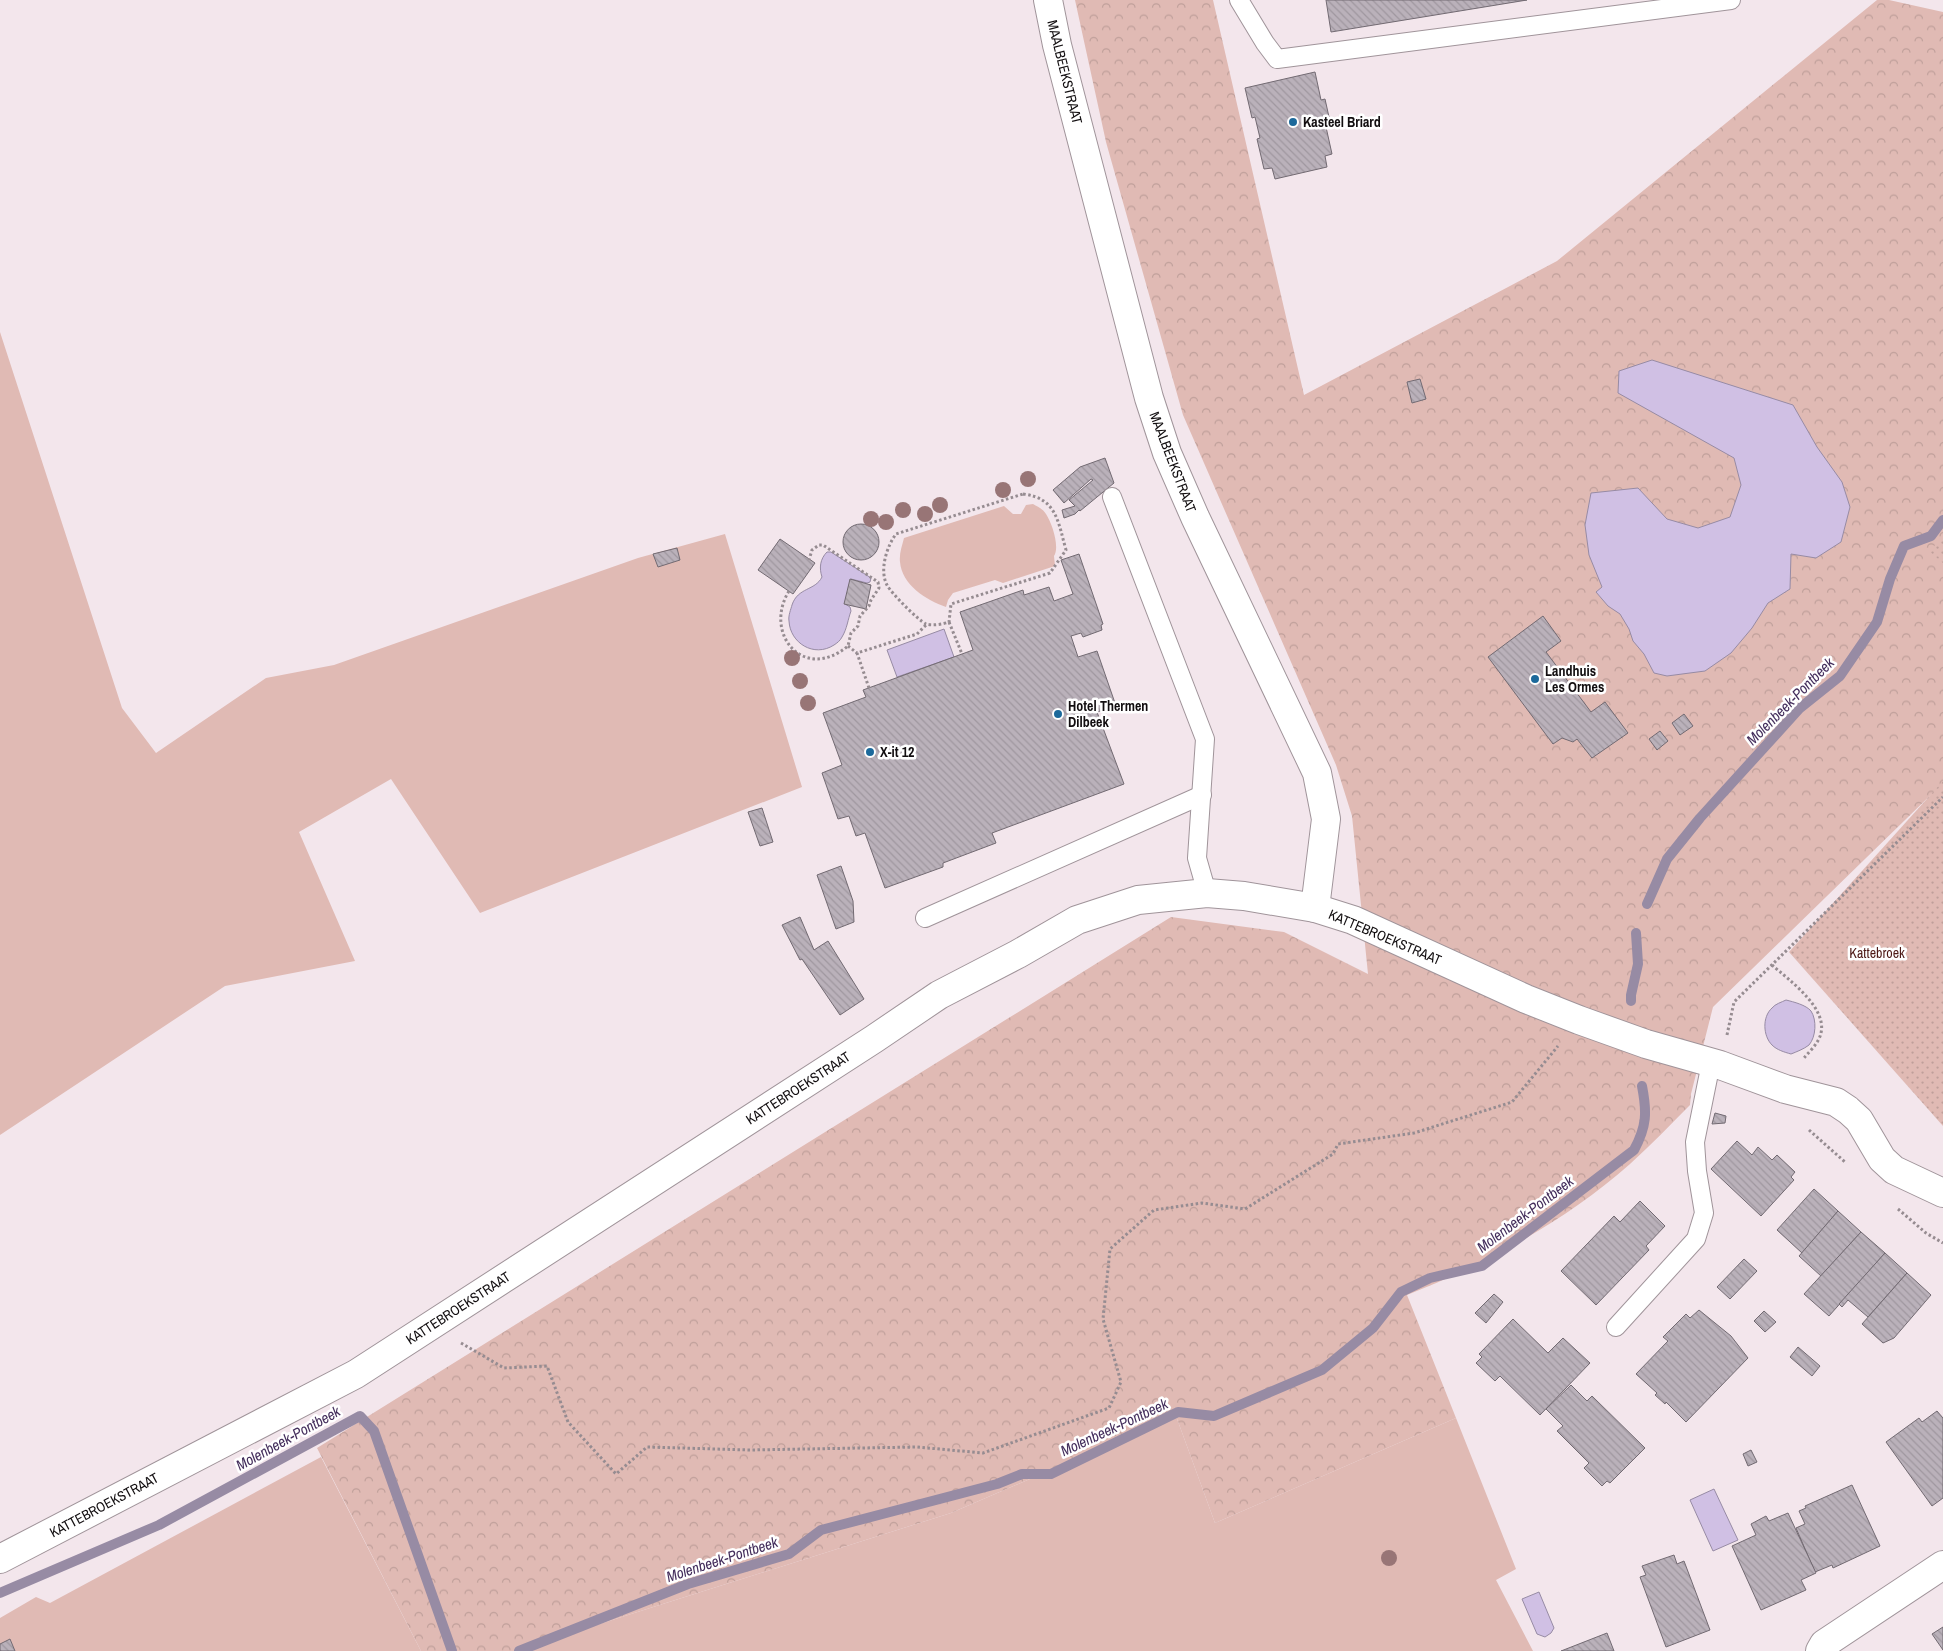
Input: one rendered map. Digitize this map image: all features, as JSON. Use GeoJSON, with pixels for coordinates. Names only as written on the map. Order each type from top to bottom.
{"type":"FeatureCollection","features":[{"type":"Feature","properties":{"kind":"street","name":"MAALBEEKSTRAAT"},"geometry":{"type":"LineString","coordinates":[[1048,0],[1056,45],[1149,398],[1167,453],[1195,517],[1317,773],[1326,819],[1315,908]]}},
{"type":"Feature","properties":{"kind":"street","name":"KATTEBROEKSTRAAT"},"geometry":{"type":"LineString","coordinates":[[0,1559],[356,1374],[939,995],[1018,954],[1077,920],[1138,900],[1208,893],[1244,896],[1315,908],[1353,920],[1526,999],[1579,1020],[1646,1044],[1716,1064],[1785,1090],[1836,1102],[1859,1120],[1882,1159],[1894,1170],[1943,1194]]}},
{"type":"Feature","properties":{"kind":"street"},"geometry":{"type":"LineString","coordinates":[[1820,1651],[1824,1644],[1943,1565]]}},
{"type":"Feature","properties":{"kind":"lane"},"geometry":{"type":"LineString","coordinates":[[1240,0],[1265,43],[1277,59],[1731,0]]}},
{"type":"Feature","properties":{"kind":"lane"},"geometry":{"type":"LineString","coordinates":[[1112,498],[1205,739],[1197,858],[1208,893]]}},
{"type":"Feature","properties":{"kind":"lane"},"geometry":{"type":"LineString","coordinates":[[925,918],[1202,794]]}},
{"type":"Feature","properties":{"kind":"lane"},"geometry":{"type":"LineString","coordinates":[[1616,1327],[1696,1239],[1704,1212],[1696,1171],[1695,1142],[1716,1064]]}},
{"type":"Feature","properties":{"kind":"path"},"geometry":{"type":"LineString","coordinates":[[949,622],[945,624],[927,624],[912,613],[887,585],[884,575],[885,562],[889,544],[896,534],[1023,494],[1036,496],[1048,504],[1054,512],[1066,550],[1050,573],[951,604],[949,622],[962,654]]}},
{"type":"Feature","properties":{"kind":"path"},"geometry":{"type":"LineString","coordinates":[[809,560],[812,550],[818,545],[823,545],[878,582],[879,588]]}},
{"type":"Feature","properties":{"kind":"path"},"geometry":{"type":"LineString","coordinates":[[788,591],[781,603],[781,619],[784,635],[791,648],[802,658],[830,658],[848,646],[851,633],[858,626],[860,616],[870,606],[870,600],[879,588],[887,585]]}},
{"type":"Feature","properties":{"kind":"path"},"geometry":{"type":"LineString","coordinates":[[857,652],[917,634],[927,624]]}},
{"type":"Feature","properties":{"kind":"path"},"geometry":{"type":"LineString","coordinates":[[848,646],[857,652],[869,688]]}},
{"type":"Feature","properties":{"kind":"path"},"geometry":{"type":"LineString","coordinates":[[1716,1064],[1734,1002],[1943,797]]}},
{"type":"Feature","properties":{"kind":"path"},"geometry":{"type":"LineString","coordinates":[[1772,965],[1812,1002],[1820,1018],[1821,1033],[1815,1045],[1803,1059]]}},
{"type":"Feature","properties":{"kind":"path"},"geometry":{"type":"LineString","coordinates":[[431,1326],[504,1368],[547,1366],[568,1422],[616,1474],[647,1447],[750,1450],[917,1446],[983,1452],[1109,1408],[1121,1382],[1103,1320],[1110,1249],[1154,1210],[1202,1203],[1245,1209],[1332,1154],[1338,1144],[1414,1133],[1512,1102],[1579,1020]]}},
{"type":"Feature","properties":{"kind":"path"},"geometry":{"type":"LineString","coordinates":[[1806,1127],[1846,1162]]}},
{"type":"Feature","properties":{"kind":"path"},"geometry":{"type":"LineString","coordinates":[[1894,1205],[1926,1233],[1943,1243]]}},
{"type":"Feature","properties":{"kind":"green space"},"geometry":{"type":"Polygon","coordinates":[[[1075,0],[1213,0],[1304,395],[1557,261],[1877,0],[1889,0],[1943,12],[1943,783],[1713,1007],[1691,1094],[1690,1105],[1645,1150],[1605,1185],[1552,1222],[1496,1255],[1407,1295],[1456,1418],[1215,1523],[1176,1416],[951,1513],[514,1651],[421,1651],[317,1448],[1171,917],[1284,932],[1368,974],[1352,816],[1336,765],[1183,415],[1106,142],[1075,0]]]}},
{"type":"Feature","properties":{"kind":"green space"},"geometry":{"type":"Polygon","coordinates":[[[0,332],[122,708],[156,753],[266,678],[334,665],[638,558],[725,534],[802,787],[480,913],[391,779],[299,832],[355,961],[225,986],[0,1135],[0,332]]]}},
{"type":"Feature","properties":{"kind":"green space"},"geometry":{"type":"Polygon","coordinates":[[[1033,504],[1045,512],[1053,529],[1056,541],[1055,566],[1003,583],[995,580],[953,593],[946,607],[923,596],[905,578],[900,559],[904,538],[1004,506],[1013,514],[1021,514],[1026,505],[1033,504]]]}},
{"type":"Feature","properties":{"kind":"green space"},"geometry":{"type":"Polygon","coordinates":[[[1943,534],[1943,563],[1930,552],[1943,534]]]}},
{"type":"Feature","properties":{"kind":"green space","name":"Kattebroek"},"geometry":{"type":"Polygon","coordinates":[[[1943,781],[1943,1126],[1789,952],[1943,781]]]}},
{"type":"Feature","properties":{"kind":"green space"},"geometry":{"type":"Polygon","coordinates":[[[1176,1416],[1215,1523],[1456,1418],[1516,1569],[1496,1580],[1533,1651],[514,1651],[951,1513],[1176,1416]]]}},
{"type":"Feature","properties":{"kind":"green space"},"geometry":{"type":"Polygon","coordinates":[[[321,1457],[421,1651],[0,1651],[0,1618],[36,1597],[50,1603],[321,1457]]]}},
{"type":"Feature","properties":{"kind":"shaded area"},"geometry":{"type":"Polygon","coordinates":[[[1652,360],[1793,405],[1817,447],[1842,482],[1850,507],[1841,542],[1816,558],[1791,554],[1790,589],[1768,603],[1752,628],[1731,653],[1705,671],[1667,676],[1654,673],[1644,654],[1633,641],[1629,629],[1620,614],[1608,606],[1596,592],[1602,587],[1589,555],[1585,525],[1591,493],[1638,488],[1667,519],[1698,528],[1730,517],[1741,485],[1734,458],[1618,393],[1619,371],[1652,360]]]}},
{"type":"Feature","properties":{"kind":"shaded area"},"geometry":{"type":"Polygon","coordinates":[[[827,552],[831,552],[871,578],[870,582],[867,583],[851,579],[845,604],[850,607],[851,611],[845,631],[840,640],[834,645],[819,650],[811,649],[798,642],[790,629],[789,615],[798,595],[815,585],[822,577],[821,564],[827,552]]]}},
{"type":"Feature","properties":{"kind":"shaded area"},"geometry":{"type":"Polygon","coordinates":[[[944,629],[954,657],[897,677],[887,650],[944,629]]]}},
{"type":"Feature","properties":{"kind":"shaded area"},"geometry":{"type":"Polygon","coordinates":[[[1786,1000],[1809,1009],[1815,1024],[1813,1038],[1809,1045],[1791,1054],[1778,1050],[1772,1045],[1765,1032],[1765,1021],[1769,1012],[1775,1005],[1786,1000]]]}},
{"type":"Feature","properties":{"kind":"shaded area"},"geometry":{"type":"Polygon","coordinates":[[[1714,1489],[1738,1540],[1713,1551],[1690,1500],[1714,1489]]]}},
{"type":"Feature","properties":{"kind":"shaded area"},"geometry":{"type":"Polygon","coordinates":[[[1539,1592],[1554,1628],[1545,1637],[1537,1634],[1522,1599],[1539,1592]]]}},
{"type":"Feature","properties":{"kind":"building"},"geometry":{"type":"Polygon","coordinates":[[[1326,0],[1527,0],[1331,32],[1326,0]]]}},
{"type":"Feature","properties":{"kind":"building","name":"Kasteel Briard"},"geometry":{"type":"Polygon","coordinates":[[[1315,72],[1321,100],[1325,99],[1331,126],[1326,127],[1332,154],[1325,156],[1327,167],[1275,179],[1272,168],[1264,169],[1257,139],[1260,138],[1255,117],[1252,118],[1245,88],[1315,72]]]}},
{"type":"Feature","properties":{"kind":"building"},"geometry":{"type":"Polygon","coordinates":[[[1420,379],[1426,399],[1412,403],[1407,382],[1420,379]]]}},
{"type":"Feature","properties":{"kind":"building"},"geometry":{"type":"Polygon","coordinates":[[[1105,458],[1114,483],[1080,511],[1064,518],[1062,510],[1075,506],[1069,500],[1093,480],[1091,479],[1064,503],[1053,490],[1080,467],[1105,458]]]}},
{"type":"Feature","properties":{"kind":"building"},"geometry":{"type":"Polygon","coordinates":[[[861,524],[868,525],[874,529],[878,535],[878,549],[874,555],[868,559],[861,560],[854,559],[848,555],[844,549],[843,542],[844,535],[848,529],[854,525],[861,524]]]}},
{"type":"Feature","properties":{"kind":"building"},"geometry":{"type":"Polygon","coordinates":[[[780,539],[815,563],[793,594],[758,570],[780,539]]]}},
{"type":"Feature","properties":{"kind":"building"},"geometry":{"type":"Polygon","coordinates":[[[677,548],[680,560],[658,567],[653,554],[677,548]]]}},
{"type":"Feature","properties":{"kind":"building"},"geometry":{"type":"Polygon","coordinates":[[[1079,554],[1103,624],[1101,625],[1102,630],[1083,637],[1081,633],[1071,636],[1078,657],[1097,651],[1116,706],[1097,712],[1124,784],[992,833],[996,843],[943,863],[943,867],[885,888],[865,833],[856,836],[849,816],[838,819],[822,773],[842,765],[823,713],[866,697],[863,690],[973,650],[960,612],[1023,590],[1024,595],[1049,587],[1054,601],[1073,594],[1061,560],[1079,554]]]}},
{"type":"Feature","properties":{"kind":"building"},"geometry":{"type":"Polygon","coordinates":[[[850,579],[871,585],[866,609],[844,604],[850,579]]]}},
{"type":"Feature","properties":{"kind":"building","name":"Landhuis Les Ormes"},"geometry":{"type":"Polygon","coordinates":[[[1543,616],[1561,641],[1546,652],[1591,712],[1605,702],[1628,733],[1592,758],[1577,739],[1573,742],[1562,738],[1553,744],[1488,657],[1543,616]]]}},
{"type":"Feature","properties":{"kind":"building"},"geometry":{"type":"Polygon","coordinates":[[[1684,714],[1693,726],[1680,735],[1672,723],[1684,714]]]}},
{"type":"Feature","properties":{"kind":"building"},"geometry":{"type":"Polygon","coordinates":[[[1660,731],[1668,741],[1657,750],[1649,739],[1660,731]]]}},
{"type":"Feature","properties":{"kind":"building"},"geometry":{"type":"Polygon","coordinates":[[[762,808],[773,842],[760,846],[748,812],[762,808]]]}},
{"type":"Feature","properties":{"kind":"building"},"geometry":{"type":"Polygon","coordinates":[[[841,866],[853,901],[854,922],[836,929],[817,875],[841,866]]]}},
{"type":"Feature","properties":{"kind":"building"},"geometry":{"type":"Polygon","coordinates":[[[800,917],[814,950],[828,941],[864,999],[840,1015],[802,959],[800,960],[782,925],[800,917]]]}},
{"type":"Feature","properties":{"kind":"building"},"geometry":{"type":"Polygon","coordinates":[[[1715,1113],[1726,1116],[1725,1123],[1712,1124],[1715,1113]]]}},
{"type":"Feature","properties":{"kind":"building"},"geometry":{"type":"Polygon","coordinates":[[[1737,1141],[1752,1155],[1758,1147],[1772,1160],[1777,1155],[1795,1172],[1791,1177],[1794,1180],[1761,1216],[1711,1169],[1737,1141]]]}},
{"type":"Feature","properties":{"kind":"building"},"geometry":{"type":"Polygon","coordinates":[[[1814,1189],[1838,1211],[1802,1253],[1777,1230],[1814,1189]]]}},
{"type":"Feature","properties":{"kind":"building"},"geometry":{"type":"Polygon","coordinates":[[[1640,1201],[1665,1226],[1646,1246],[1649,1250],[1596,1305],[1561,1271],[1614,1216],[1620,1222],[1640,1201]]]}},
{"type":"Feature","properties":{"kind":"building"},"geometry":{"type":"Polygon","coordinates":[[[1838,1211],[1861,1232],[1821,1276],[1799,1256],[1838,1211]]]}},
{"type":"Feature","properties":{"kind":"building"},"geometry":{"type":"Polygon","coordinates":[[[1861,1232],[1885,1253],[1829,1316],[1804,1294],[1861,1232]]]}},
{"type":"Feature","properties":{"kind":"building"},"geometry":{"type":"Polygon","coordinates":[[[1885,1253],[1907,1273],[1868,1317],[1848,1300],[1842,1307],[1839,1304],[1885,1253]]]}},
{"type":"Feature","properties":{"kind":"building"},"geometry":{"type":"Polygon","coordinates":[[[1744,1259],[1757,1271],[1730,1299],[1717,1287],[1744,1259]]]}},
{"type":"Feature","properties":{"kind":"building"},"geometry":{"type":"Polygon","coordinates":[[[1907,1273],[1931,1295],[1894,1338],[1883,1343],[1862,1324],[1907,1273]]]}},
{"type":"Feature","properties":{"kind":"building"},"geometry":{"type":"Polygon","coordinates":[[[1494,1294],[1503,1302],[1486,1323],[1475,1313],[1494,1294]]]}},
{"type":"Feature","properties":{"kind":"building"},"geometry":{"type":"Polygon","coordinates":[[[1699,1310],[1731,1336],[1748,1358],[1686,1422],[1666,1402],[1665,1404],[1655,1395],[1657,1393],[1636,1374],[1668,1341],[1663,1337],[1686,1314],[1690,1318],[1699,1310]]]}},
{"type":"Feature","properties":{"kind":"building"},"geometry":{"type":"Polygon","coordinates":[[[1764,1311],[1776,1322],[1765,1332],[1754,1321],[1764,1311]]]}},
{"type":"Feature","properties":{"kind":"building"},"geometry":{"type":"Polygon","coordinates":[[[1513,1319],[1548,1353],[1563,1338],[1590,1363],[1540,1415],[1500,1376],[1495,1381],[1476,1363],[1482,1357],[1479,1354],[1513,1319]]]}},
{"type":"Feature","properties":{"kind":"building"},"geometry":{"type":"Polygon","coordinates":[[[1798,1347],[1820,1366],[1812,1376],[1790,1357],[1798,1347]]]}},
{"type":"Feature","properties":{"kind":"building"},"geometry":{"type":"Polygon","coordinates":[[[1571,1385],[1587,1401],[1592,1396],[1645,1448],[1610,1483],[1607,1481],[1602,1486],[1584,1468],[1589,1463],[1557,1431],[1563,1426],[1546,1409],[1571,1385]]]}},
{"type":"Feature","properties":{"kind":"building"},"geometry":{"type":"Polygon","coordinates":[[[1937,1411],[1943,1418],[1943,1498],[1932,1506],[1886,1442],[1919,1418],[1922,1422],[1937,1411]]]}},
{"type":"Feature","properties":{"kind":"building"},"geometry":{"type":"Polygon","coordinates":[[[1751,1450],[1757,1462],[1748,1466],[1743,1454],[1751,1450]]]}},
{"type":"Feature","properties":{"kind":"building"},"geometry":{"type":"Polygon","coordinates":[[[1852,1485],[1880,1546],[1833,1568],[1832,1565],[1815,1572],[1796,1528],[1805,1524],[1799,1511],[1806,1508],[1805,1506],[1852,1485]]]}},
{"type":"Feature","properties":{"kind":"building"},"geometry":{"type":"Polygon","coordinates":[[[1788,1513],[1816,1573],[1801,1580],[1806,1590],[1761,1610],[1732,1546],[1756,1535],[1751,1524],[1766,1516],[1769,1521],[1788,1513]]]}},
{"type":"Feature","properties":{"kind":"building"},"geometry":{"type":"Polygon","coordinates":[[[1674,1555],[1677,1564],[1684,1561],[1710,1630],[1666,1647],[1640,1577],[1646,1575],[1642,1566],[1674,1555]]]}},
{"type":"Feature","properties":{"kind":"building"},"geometry":{"type":"Polygon","coordinates":[[[1943,1627],[1943,1650],[1932,1634],[1943,1627]]]}},
{"type":"Feature","properties":{"kind":"building"},"geometry":{"type":"Polygon","coordinates":[[[1607,1633],[1614,1651],[1561,1651],[1607,1633]]]}},
{"type":"Feature","properties":{"kind":"building"},"geometry":{"type":"Polygon","coordinates":[[[10,1639],[15,1651],[0,1651],[0,1644],[10,1639]]]}},
{"type":"Feature","properties":{"kind":"waterway","name":"Molenbeek-Pontbeek"},"geometry":{"type":"LineString","coordinates":[[1647,904],[1667,859],[1700,818],[1800,708],[1840,676],[1877,622],[1890,579],[1904,546],[1931,536],[1943,520]]}},
{"type":"Feature","properties":{"kind":"waterway","name":"Molenbeek-Pontbeek"},"geometry":{"type":"LineString","coordinates":[[1631,1001],[1638,964],[1636,933]]}},
{"type":"Feature","properties":{"kind":"waterway","name":"Molenbeek-Pontbeek"},"geometry":{"type":"LineString","coordinates":[[519,1651],[688,1584],[789,1554],[821,1530],[997,1484],[1022,1474],[1051,1474],[1178,1412],[1214,1416],[1322,1370],[1373,1328],[1401,1292],[1430,1278],[1482,1266],[1634,1150],[1645,1119],[1642,1086]]}},
{"type":"Feature","properties":{"kind":"waterway","name":"Molenbeek-Pontbeek"},"geometry":{"type":"LineString","coordinates":[[0,1593],[159,1525],[360,1416],[374,1431],[452,1651]]}},
{"type":"Feature","properties":{"kind":"place","name":"Kasteel Briard"},"geometry":{"type":"Point","coordinates":[1293,122]}},
{"type":"Feature","properties":{"kind":"place","name":"Landhuis Les Ormes"},"geometry":{"type":"Point","coordinates":[1535,679]}},
{"type":"Feature","properties":{"kind":"place","name":"Hotel Thermen Dilbeek"},"geometry":{"type":"Point","coordinates":[1058,714]}},
{"type":"Feature","properties":{"kind":"place","name":"X-it 12"},"geometry":{"type":"Point","coordinates":[870,752]}}]}
